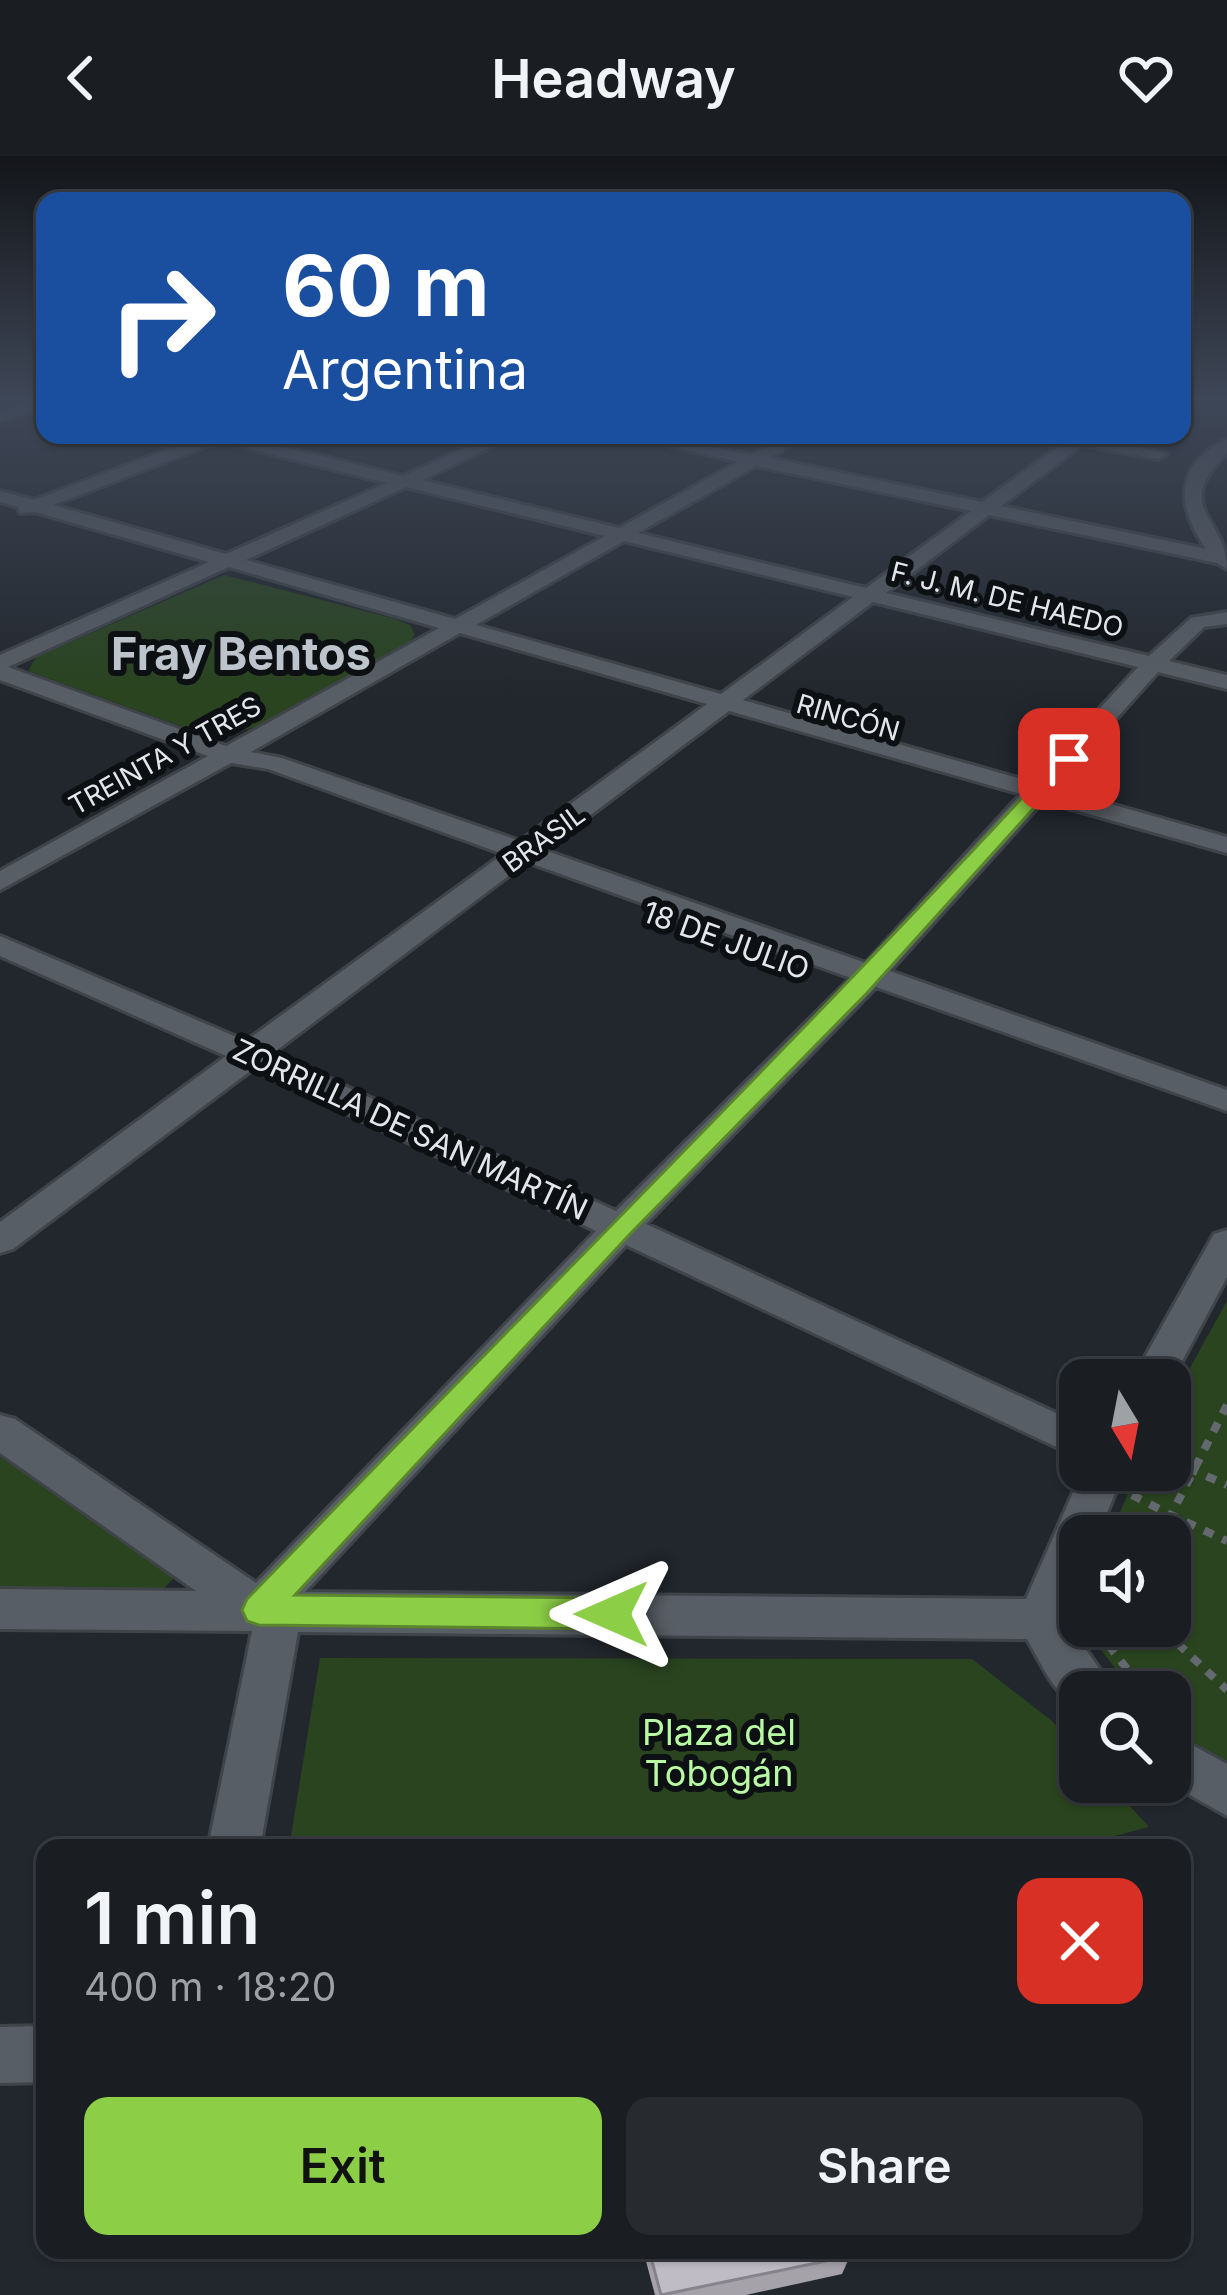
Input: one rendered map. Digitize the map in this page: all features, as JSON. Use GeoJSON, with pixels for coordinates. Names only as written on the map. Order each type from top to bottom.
{"type":"FeatureCollection","features":[{"type":"Feature","properties":{"kind":"street","name":"RINCÓN"},"geometry":{"type":"LineString","coordinates":[[0,496],[456,628],[478,642],[1035,797],[1227,859]]}},
{"type":"Feature","properties":{"kind":"street"},"geometry":{"type":"LineString","coordinates":[[0,518],[60,496]]}},
{"type":"Feature","properties":{"kind":"street"},"geometry":{"type":"LineString","coordinates":[[0,667],[373,496]]}},
{"type":"Feature","properties":{"kind":"street","name":"F. J. M. DE HAEDO"},"geometry":{"type":"LineString","coordinates":[[461,496],[1227,682]]}},
{"type":"Feature","properties":{"kind":"street","name":"TREINTA Y TRES"},"geometry":{"type":"LineString","coordinates":[[0,882],[688,496]]}},
{"type":"Feature","properties":{"kind":"street"},"geometry":{"type":"LineString","coordinates":[[925,496],[1226,560]]}},
{"type":"Feature","properties":{"kind":"street","name":"BRASIL"},"geometry":{"type":"LineString","coordinates":[[0,1240],[1004,496]]}},
{"type":"Feature","properties":{"kind":"street"},"geometry":{"type":"LineString","coordinates":[[1190,496],[1195,516],[1226,560]]}},
{"type":"Feature","properties":{"kind":"street"},"geometry":{"type":"LineString","coordinates":[[235,1839],[269,1610],[621,1228],[865,982],[1153,664],[1198,622],[1227,619]]}},
{"type":"Feature","properties":{"kind":"street","name":"18 DE JULIO"},"geometry":{"type":"LineString","coordinates":[[0,667],[230,755],[256,772],[517,858],[865,982],[1227,1121]]}},
{"type":"Feature","properties":{"kind":"street","name":"RINCÓN"},"geometry":{"type":"LineString","coordinates":[[1035,797],[1227,844]]}},
{"type":"Feature","properties":{"kind":"street","name":"ZORRILLA DE SAN MARTÍN"},"geometry":{"type":"LineString","coordinates":[[0,945],[250,1055],[1059,1432]]}},
{"type":"Feature","properties":{"kind":"street","name":"18 DE JULIO"},"geometry":{"type":"LineString","coordinates":[[865,982],[1227,1101]]}},
{"type":"Feature","properties":{"kind":"street"},"geometry":{"type":"LineString","coordinates":[[1163,1359],[1227,1243]]}},
{"type":"Feature","properties":{"kind":"street"},"geometry":{"type":"LineString","coordinates":[[0,1431],[269,1610]]}},
{"type":"Feature","properties":{"kind":"street"},"geometry":{"type":"LineString","coordinates":[[1040,1619],[1112,1491]]}},
{"type":"Feature","properties":{"kind":"street"},"geometry":{"type":"LineString","coordinates":[[0,1609],[1040,1619]]}},
{"type":"Feature","properties":{"kind":"street"},"geometry":{"type":"LineString","coordinates":[[1040,1619],[1071,1671]]}},
{"type":"Feature","properties":{"kind":"street"},"geometry":{"type":"LineString","coordinates":[[1191,1769],[1227,1792]]}},
{"type":"Feature","properties":{"kind":"street"},"geometry":{"type":"LineString","coordinates":[[0,2055],[36,2054]]}},
{"type":"Feature","properties":{"kind":"path"},"geometry":{"type":"LineString","coordinates":[[1191,1467],[1227,1405]]}},
{"type":"Feature","properties":{"kind":"path"},"geometry":{"type":"LineString","coordinates":[[1191,1469],[1227,1485]]}},
{"type":"Feature","properties":{"kind":"path"},"geometry":{"type":"LineString","coordinates":[[1127,1491],[1131,1498],[1171,1515],[1181,1491]]}},
{"type":"Feature","properties":{"kind":"path"},"geometry":{"type":"LineString","coordinates":[[1191,1524],[1227,1541]]}},
{"type":"Feature","properties":{"kind":"path"},"geometry":{"type":"LineString","coordinates":[[1110,1647],[1129,1671]]}},
{"type":"Feature","properties":{"kind":"path"},"geometry":{"type":"LineString","coordinates":[[1180,1647],[1227,1690]]}},
{"type":"Feature","properties":{"kind":"green space"},"geometry":{"type":"Polygon","coordinates":[[[224,575],[392,618],[410,625],[415,635],[408,644],[266,724],[230,734],[194,731],[28,671],[36,657],[224,575]]]}},
{"type":"Feature","properties":{"kind":"green space"},"geometry":{"type":"Polygon","coordinates":[[[1227,1301],[1227,1765],[1191,1740],[1191,1671],[1118,1671],[1100,1647],[1191,1647],[1191,1515],[1119,1515],[1129,1491],[1191,1491],[1191,1366],[1227,1301]]]}},
{"type":"Feature","properties":{"kind":"green space"},"geometry":{"type":"Polygon","coordinates":[[[0,1457],[177,1575],[159,1593],[0,1593],[0,1457]]]}},
{"type":"Feature","properties":{"kind":"green space","name":"Plaza del Tobogán"},"geometry":{"type":"Polygon","coordinates":[[[320,1658],[972,1659],[1059,1728],[1059,1803],[1127,1803],[1149,1827],[1103,1839],[290,1839],[320,1658]]]}},
{"type":"Feature","properties":{"kind":"building"},"geometry":{"type":"Polygon","coordinates":[[[651,2259],[835,2259],[661,2295],[651,2259]]]}},
{"type":"Feature","properties":{"kind":"district","name":"Fray Bentos"},"geometry":{"type":"Point","coordinates":[241,654]}},
{"type":"Feature","properties":{"kind":"route"},"geometry":{"type":"LineString","coordinates":[[612,1614],[259,1610],[621,1228],[859,988],[1069,759]]}}]}
